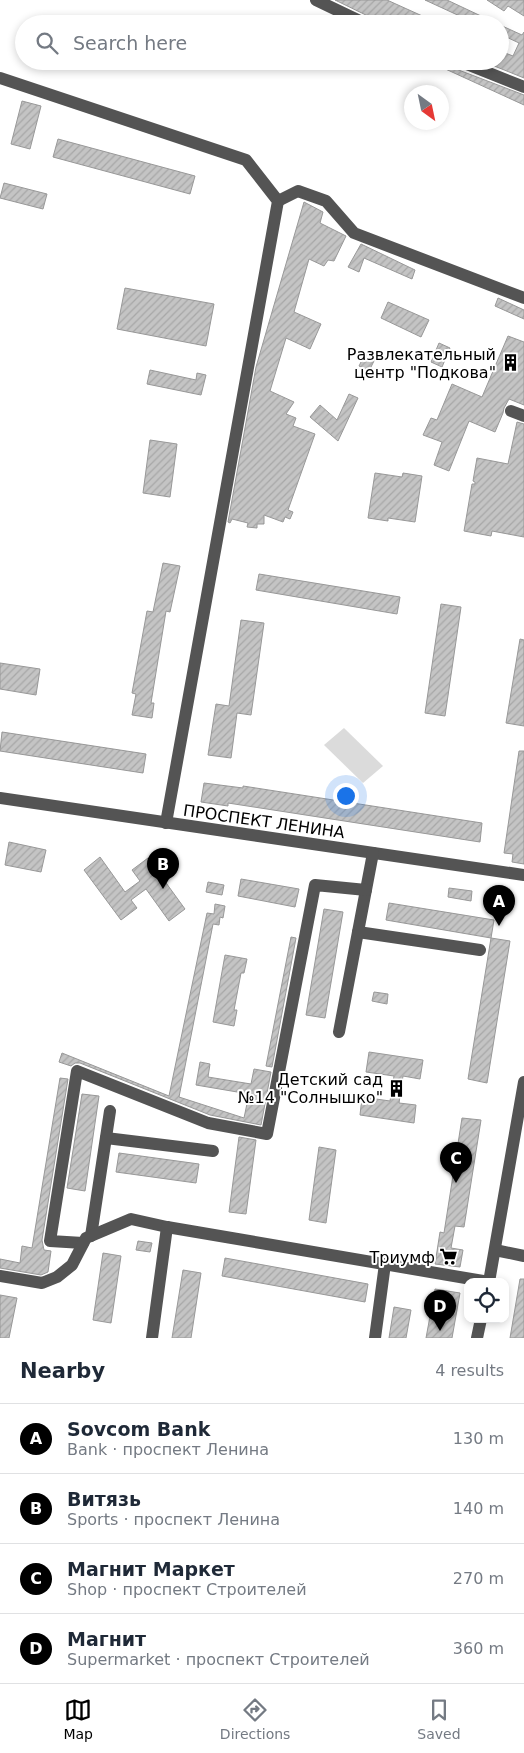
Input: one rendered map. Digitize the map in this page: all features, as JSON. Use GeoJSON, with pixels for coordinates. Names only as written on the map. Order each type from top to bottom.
{"type":"FeatureCollection","features":[{"type":"Feature","properties":{"kind":"street"},"geometry":{"type":"LineString","coordinates":[[316,0],[347,15]]}},
{"type":"Feature","properties":{"kind":"street"},"geometry":{"type":"LineString","coordinates":[[482,70],[524,87]]}},
{"type":"Feature","properties":{"kind":"street"},"geometry":{"type":"LineString","coordinates":[[0,78],[246,160],[278,202],[166,823]]}},
{"type":"Feature","properties":{"kind":"street"},"geometry":{"type":"LineString","coordinates":[[278,202],[298,191],[326,201],[354,233],[524,298]]}},
{"type":"Feature","properties":{"kind":"street"},"geometry":{"type":"LineString","coordinates":[[511,411],[524,416]]}},
{"type":"Feature","properties":{"kind":"street","name":"ПРОСПЕКТ ЛЕНИНА"},"geometry":{"type":"LineString","coordinates":[[0,798],[524,875]]}},
{"type":"Feature","properties":{"kind":"street"},"geometry":{"type":"LineString","coordinates":[[338,1032],[373,853]]}},
{"type":"Feature","properties":{"kind":"street"},"geometry":{"type":"LineString","coordinates":[[366,890],[315,885],[267,1134],[208,1123],[77,1071],[50,1241],[87,1240],[131,1218],[167,1227],[466,1278]]}},
{"type":"Feature","properties":{"kind":"street"},"geometry":{"type":"LineString","coordinates":[[358,932],[480,950]]}},
{"type":"Feature","properties":{"kind":"street"},"geometry":{"type":"LineString","coordinates":[[490,1278],[522,1108],[524,1082]]}},
{"type":"Feature","properties":{"kind":"street"},"geometry":{"type":"LineString","coordinates":[[0,1276],[42,1283],[57,1277],[72,1265],[87,1240],[110,1111]]}},
{"type":"Feature","properties":{"kind":"street"},"geometry":{"type":"LineString","coordinates":[[106,1138],[213,1151]]}},
{"type":"Feature","properties":{"kind":"street"},"geometry":{"type":"LineString","coordinates":[[152,1338],[167,1227]]}},
{"type":"Feature","properties":{"kind":"street"},"geometry":{"type":"LineString","coordinates":[[495,1250],[524,1256]]}},
{"type":"Feature","properties":{"kind":"street"},"geometry":{"type":"LineString","coordinates":[[375,1338],[385,1264]]}},
{"type":"Feature","properties":{"kind":"street"},"geometry":{"type":"LineString","coordinates":[[477,1338],[480,1323]]}},
{"type":"Feature","properties":{"kind":"shaded area"},"geometry":{"type":"Polygon","coordinates":[[[344,728],[383,766],[363,783],[324,745],[344,728]]]}},
{"type":"Feature","properties":{"kind":"building"},"geometry":{"type":"Polygon","coordinates":[[[335,0],[387,0],[420,15],[366,15],[335,0]]]}},
{"type":"Feature","properties":{"kind":"building"},"geometry":{"type":"Polygon","coordinates":[[[425,0],[447,0],[479,15],[458,15],[425,0]]]}},
{"type":"Feature","properties":{"kind":"building"},"geometry":{"type":"Polygon","coordinates":[[[487,0],[524,0],[524,16],[508,6],[504,11],[487,0]]]}},
{"type":"Feature","properties":{"kind":"building"},"geometry":{"type":"Polygon","coordinates":[[[509,29],[522,35],[524,32],[524,78],[504,70],[509,70],[509,54],[513,56],[519,43],[509,38],[509,29]]]}},
{"type":"Feature","properties":{"kind":"building"},"geometry":{"type":"Polygon","coordinates":[[[448,70],[459,70],[524,95],[524,105],[448,70]]]}},
{"type":"Feature","properties":{"kind":"building"},"geometry":{"type":"Polygon","coordinates":[[[22,101],[41,106],[30,149],[11,144],[22,101]]]}},
{"type":"Feature","properties":{"kind":"building"},"geometry":{"type":"Polygon","coordinates":[[[58,139],[195,176],[190,194],[53,157],[58,139]]]}},
{"type":"Feature","properties":{"kind":"building"},"geometry":{"type":"Polygon","coordinates":[[[4,183],[47,194],[43,209],[0,198],[4,183]]]}},
{"type":"Feature","properties":{"kind":"building"},"geometry":{"type":"Polygon","coordinates":[[[304,202],[323,212],[320,223],[346,236],[334,261],[328,260],[324,266],[309,259],[294,312],[321,324],[310,349],[286,338],[270,391],[294,402],[286,414],[296,418],[293,426],[315,434],[288,510],[293,512],[290,519],[285,517],[283,522],[264,515],[264,524],[257,524],[257,528],[247,527],[248,523],[232,519],[230,523],[228,522],[256,367],[304,202]]]}},
{"type":"Feature","properties":{"kind":"building"},"geometry":{"type":"Polygon","coordinates":[[[361,244],[415,270],[412,279],[364,258],[359,272],[348,267],[361,244]]]}},
{"type":"Feature","properties":{"kind":"building"},"geometry":{"type":"Polygon","coordinates":[[[125,288],[214,304],[206,346],[117,329],[125,288]]]}},
{"type":"Feature","properties":{"kind":"building"},"geometry":{"type":"Polygon","coordinates":[[[498,298],[524,310],[524,319],[495,306],[498,298]]]}},
{"type":"Feature","properties":{"kind":"building"},"geometry":{"type":"Polygon","coordinates":[[[388,302],[429,320],[421,337],[381,318],[388,302]]]}},
{"type":"Feature","properties":{"kind":"building"},"geometry":{"type":"Polygon","coordinates":[[[508,336],[524,342],[524,405],[509,399],[495,432],[469,421],[449,471],[434,465],[442,442],[423,435],[431,418],[437,420],[452,384],[482,397],[508,336]]]}},
{"type":"Feature","properties":{"kind":"building"},"geometry":{"type":"Polygon","coordinates":[[[439,343],[450,348],[442,367],[431,362],[439,343]]]}},
{"type":"Feature","properties":{"kind":"building"},"geometry":{"type":"Polygon","coordinates":[[[366,352],[376,357],[369,371],[359,366],[366,352]]]}},
{"type":"Feature","properties":{"kind":"building"},"geometry":{"type":"Polygon","coordinates":[[[150,370],[196,380],[197,373],[206,375],[201,395],[147,384],[150,370]]]}},
{"type":"Feature","properties":{"kind":"building"},"geometry":{"type":"Polygon","coordinates":[[[349,394],[358,398],[338,441],[310,417],[320,405],[337,420],[349,394]]]}},
{"type":"Feature","properties":{"kind":"building"},"geometry":{"type":"Polygon","coordinates":[[[517,422],[524,424],[524,537],[492,531],[491,536],[464,531],[472,484],[475,484],[473,481],[477,458],[508,464],[517,422]]]}},
{"type":"Feature","properties":{"kind":"building"},"geometry":{"type":"Polygon","coordinates":[[[150,440],[177,444],[170,497],[143,493],[150,440]]]}},
{"type":"Feature","properties":{"kind":"building"},"geometry":{"type":"Polygon","coordinates":[[[375,473],[402,477],[403,473],[422,476],[415,522],[388,518],[388,521],[368,518],[375,473]]]}},
{"type":"Feature","properties":{"kind":"building"},"geometry":{"type":"Polygon","coordinates":[[[163,563],[180,566],[170,612],[166,611],[151,703],[154,703],[152,718],[132,715],[136,694],[132,693],[147,611],[153,612],[163,563]]]}},
{"type":"Feature","properties":{"kind":"building"},"geometry":{"type":"Polygon","coordinates":[[[259,574],[400,597],[397,614],[256,590],[259,574]]]}},
{"type":"Feature","properties":{"kind":"building"},"geometry":{"type":"Polygon","coordinates":[[[441,604],[461,607],[445,716],[425,713],[441,604]]]}},
{"type":"Feature","properties":{"kind":"building"},"geometry":{"type":"Polygon","coordinates":[[[241,620],[264,623],[251,715],[237,713],[231,758],[208,755],[216,704],[229,706],[241,620]]]}},
{"type":"Feature","properties":{"kind":"building"},"geometry":{"type":"Polygon","coordinates":[[[520,639],[524,640],[524,726],[506,723],[520,639]]]}},
{"type":"Feature","properties":{"kind":"building"},"geometry":{"type":"Polygon","coordinates":[[[0,663],[40,669],[36,695],[0,689],[0,663]]]}},
{"type":"Feature","properties":{"kind":"building"},"geometry":{"type":"Polygon","coordinates":[[[2,732],[146,754],[143,773],[0,751],[2,732]]]}},
{"type":"Feature","properties":{"kind":"building"},"geometry":{"type":"Polygon","coordinates":[[[519,751],[524,751],[524,864],[512,862],[513,854],[504,853],[519,751]]]}},
{"type":"Feature","properties":{"kind":"building"},"geometry":{"type":"Polygon","coordinates":[[[204,783],[243,788],[243,786],[482,823],[480,842],[228,803],[228,806],[201,802],[204,783]]]}},
{"type":"Feature","properties":{"kind":"building"},"geometry":{"type":"Polygon","coordinates":[[[9,842],[46,850],[41,872],[5,865],[9,842]]]}},
{"type":"Feature","properties":{"kind":"building"},"geometry":{"type":"Polygon","coordinates":[[[100,857],[125,892],[140,881],[132,870],[148,858],[185,909],[169,921],[146,889],[131,900],[137,908],[121,920],[84,870],[100,857]]]}},
{"type":"Feature","properties":{"kind":"building"},"geometry":{"type":"Polygon","coordinates":[[[241,879],[299,889],[295,907],[238,896],[241,879]]]}},
{"type":"Feature","properties":{"kind":"building"},"geometry":{"type":"Polygon","coordinates":[[[208,882],[224,885],[222,895],[206,892],[208,882]]]}},
{"type":"Feature","properties":{"kind":"building"},"geometry":{"type":"Polygon","coordinates":[[[449,888],[472,891],[471,901],[448,897],[449,888]]]}},
{"type":"Feature","properties":{"kind":"building"},"geometry":{"type":"Polygon","coordinates":[[[389,903],[494,920],[491,938],[386,920],[389,903]]]}},
{"type":"Feature","properties":{"kind":"building"},"geometry":{"type":"Polygon","coordinates":[[[215,904],[225,906],[223,918],[220,917],[219,925],[213,924],[179,1097],[244,1118],[249,1094],[196,1085],[200,1062],[210,1064],[208,1077],[251,1084],[254,1069],[271,1072],[261,1125],[210,1115],[80,1063],[75,1063],[71,1066],[59,1062],[62,1053],[169,1096],[207,913],[214,914],[215,904]]]}},
{"type":"Feature","properties":{"kind":"building"},"geometry":{"type":"Polygon","coordinates":[[[324,909],[343,912],[325,1018],[306,1015],[324,909]]]}},
{"type":"Feature","properties":{"kind":"building"},"geometry":{"type":"Polygon","coordinates":[[[291,937],[296,938],[272,1067],[266,1066],[291,937]]]}},
{"type":"Feature","properties":{"kind":"building"},"geometry":{"type":"Polygon","coordinates":[[[491,938],[510,941],[487,1083],[468,1079],[491,938]]]}},
{"type":"Feature","properties":{"kind":"building"},"geometry":{"type":"Polygon","coordinates":[[[225,955],[247,959],[244,973],[241,973],[234,1010],[237,1010],[234,1026],[213,1022],[225,955]]]}},
{"type":"Feature","properties":{"kind":"building"},"geometry":{"type":"Polygon","coordinates":[[[374,992],[388,994],[387,1004],[372,1001],[374,992]]]}},
{"type":"Feature","properties":{"kind":"building","name":"Детский сад №14 \"Солнышко\""},"geometry":{"type":"Polygon","coordinates":[[[369,1052],[423,1060],[420,1079],[403,1076],[399,1103],[416,1105],[414,1123],[360,1115],[362,1097],[390,1101],[394,1076],[366,1072],[369,1052]]]}},
{"type":"Feature","properties":{"kind":"building"},"geometry":{"type":"Polygon","coordinates":[[[60,1078],[68,1079],[42,1240],[44,1250],[51,1251],[48,1272],[41,1275],[0,1268],[0,1259],[20,1263],[22,1246],[32,1248],[60,1078]]]}},
{"type":"Feature","properties":{"kind":"building"},"geometry":{"type":"Polygon","coordinates":[[[82,1094],[99,1096],[85,1191],[67,1188],[82,1094]]]}},
{"type":"Feature","properties":{"kind":"building"},"geometry":{"type":"Polygon","coordinates":[[[462,1118],[481,1120],[464,1227],[455,1226],[451,1248],[463,1250],[460,1267],[435,1264],[440,1232],[444,1233],[462,1118]]]}},
{"type":"Feature","properties":{"kind":"building"},"geometry":{"type":"Polygon","coordinates":[[[239,1137],[256,1140],[246,1214],[229,1212],[239,1137]]]}},
{"type":"Feature","properties":{"kind":"building"},"geometry":{"type":"Polygon","coordinates":[[[319,1147],[336,1150],[326,1223],[309,1220],[319,1147]]]}},
{"type":"Feature","properties":{"kind":"building"},"geometry":{"type":"Polygon","coordinates":[[[119,1153],[199,1164],[196,1183],[116,1172],[119,1153]]]}},
{"type":"Feature","properties":{"kind":"building"},"geometry":{"type":"Polygon","coordinates":[[[138,1241],[152,1243],[150,1252],[136,1250],[138,1241]]]}},
{"type":"Feature","properties":{"kind":"building"},"geometry":{"type":"Polygon","coordinates":[[[103,1253],[121,1256],[111,1323],[93,1320],[103,1253]]]}},
{"type":"Feature","properties":{"kind":"building"},"geometry":{"type":"Polygon","coordinates":[[[225,1258],[368,1284],[365,1302],[222,1276],[225,1258]]]}},
{"type":"Feature","properties":{"kind":"building"},"geometry":{"type":"Polygon","coordinates":[[[183,1270],[201,1273],[191,1338],[172,1338],[183,1270]]]}},
{"type":"Feature","properties":{"kind":"building"},"geometry":{"type":"Polygon","coordinates":[[[520,1279],[524,1279],[524,1338],[510,1338],[520,1279]]]}},
{"type":"Feature","properties":{"kind":"building"},"geometry":{"type":"Polygon","coordinates":[[[435,1289],[460,1293],[452,1338],[426,1338],[435,1289]]]}},
{"type":"Feature","properties":{"kind":"building"},"geometry":{"type":"Polygon","coordinates":[[[0,1295],[17,1298],[9,1338],[0,1338],[0,1295]]]}},
{"type":"Feature","properties":{"kind":"building"},"geometry":{"type":"Polygon","coordinates":[[[394,1307],[411,1310],[406,1338],[389,1338],[394,1307]]]}},
{"type":"Feature","properties":{"kind":"place","name":"Развлекательный центр \"Подкова\""},"geometry":{"type":"Point","coordinates":[510,363]}},
{"type":"Feature","properties":{"kind":"place","name":"Витязь"},"geometry":{"type":"Point","coordinates":[163,889]}},
{"type":"Feature","properties":{"kind":"place","name":"Sovcom Bank"},"geometry":{"type":"Point","coordinates":[499,926]}},
{"type":"Feature","properties":{"kind":"place","name":"Детский сад №14 \"Солнышко\""},"geometry":{"type":"Point","coordinates":[397,1088]}},
{"type":"Feature","properties":{"kind":"place","name":"Магнит Маркет"},"geometry":{"type":"Point","coordinates":[456,1183]}},
{"type":"Feature","properties":{"kind":"place","name":"Триумф"},"geometry":{"type":"Point","coordinates":[449,1257]}},
{"type":"Feature","properties":{"kind":"place","name":"Магнит"},"geometry":{"type":"Point","coordinates":[440,1331]}}]}
